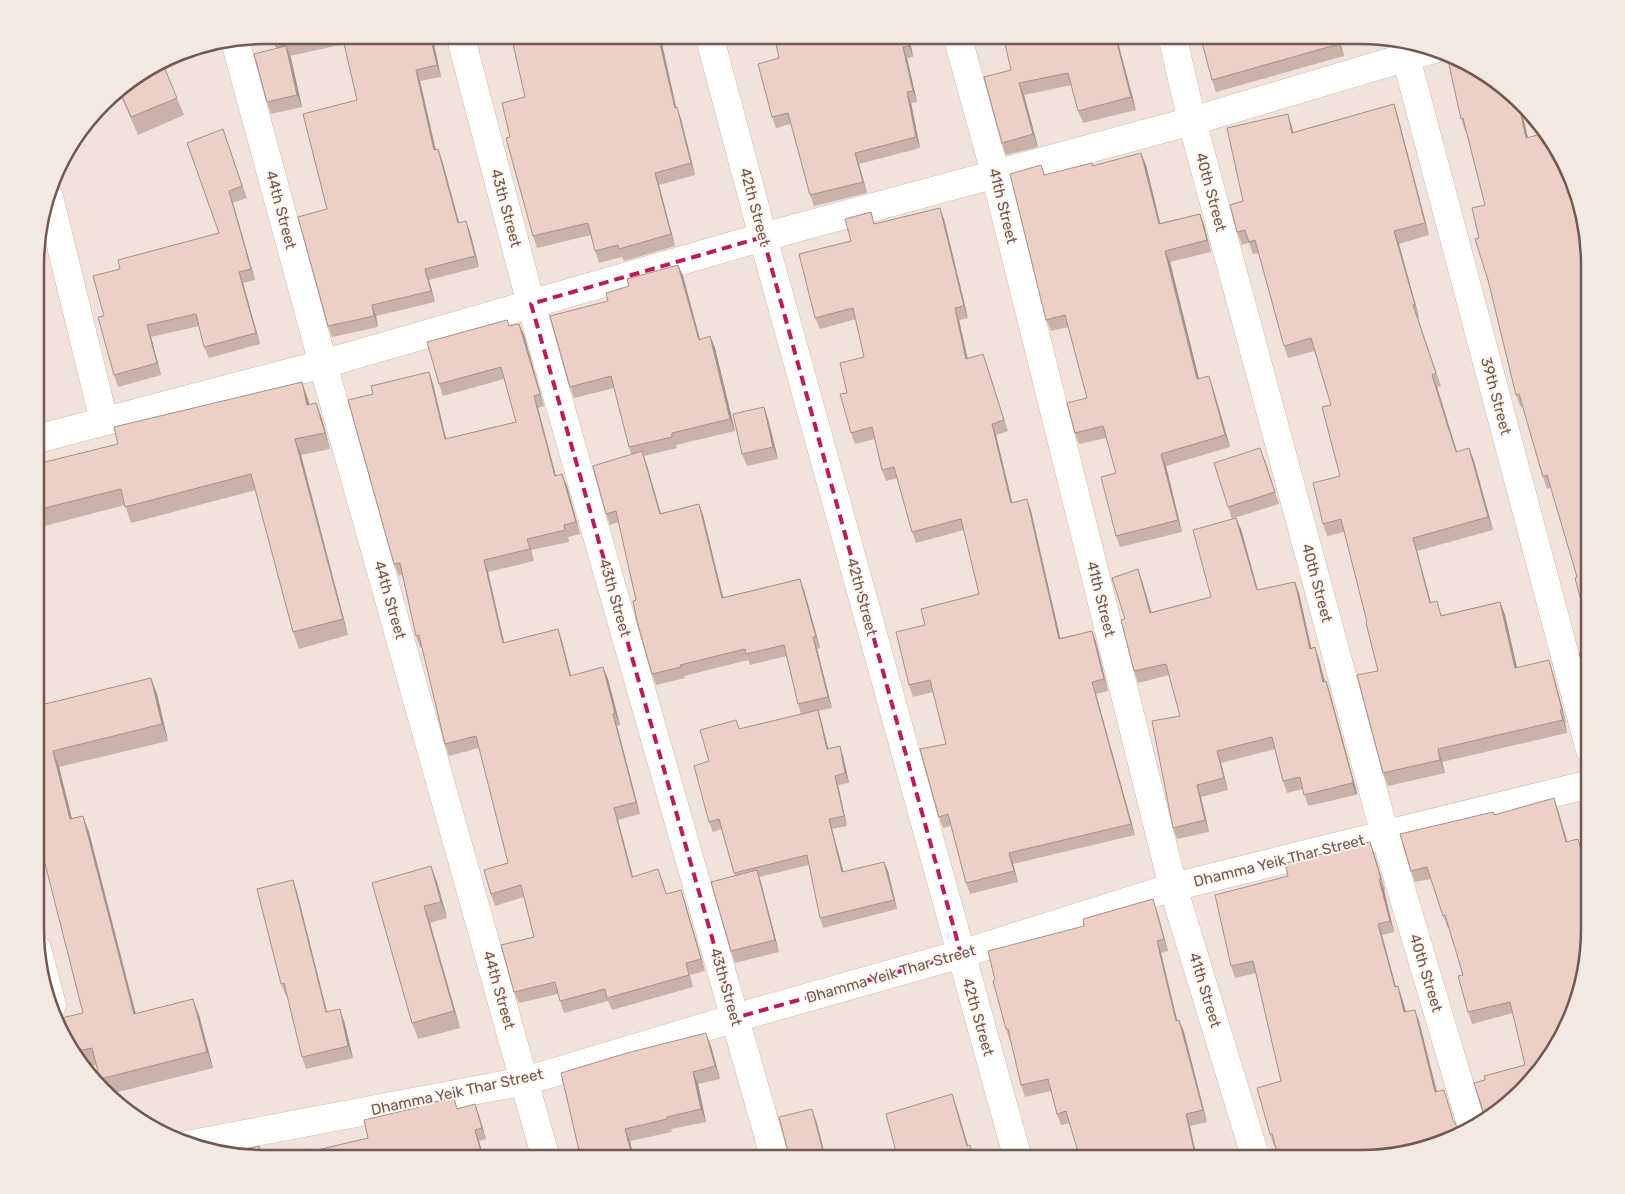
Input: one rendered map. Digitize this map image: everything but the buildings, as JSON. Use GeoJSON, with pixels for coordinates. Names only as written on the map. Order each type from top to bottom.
{"type":"FeatureCollection","features":[{"type":"Feature","properties":{"kind":"street","name":"43th Street"},"geometry":{"type":"LineString","coordinates":[[462,44],[531,304],[772,1150]]}},
{"type":"Feature","properties":{"kind":"street","name":"42th Street"},"geometry":{"type":"LineString","coordinates":[[711,44],[1015,1150]]}},
{"type":"Feature","properties":{"kind":"street","name":"41th Street"},"geometry":{"type":"LineString","coordinates":[[959,44],[995,173],[1174,886],[1253,1150]]}},
{"type":"Feature","properties":{"kind":"street","name":"40th Street"},"geometry":{"type":"LineString","coordinates":[[1174,44],[1192,121],[1385,835],[1470,1121]]}},
{"type":"Feature","properties":{"kind":"street","name":"44th Street"},"geometry":{"type":"LineString","coordinates":[[236,46],[323,364],[544,1150]]}},
{"type":"Feature","properties":{"kind":"street"},"geometry":{"type":"LineString","coordinates":[[44,437],[323,364],[763,237],[1192,121],[1404,49]]}},
{"type":"Feature","properties":{"kind":"street","name":"39th Street"},"geometry":{"type":"LineString","coordinates":[[1404,49],[1581,716]]}},
{"type":"Feature","properties":{"kind":"street"},"geometry":{"type":"LineString","coordinates":[[51,209],[104,421]]}},
{"type":"Feature","properties":{"kind":"street","name":"Dhamma Yeik Thar Street"},"geometry":{"type":"LineString","coordinates":[[204,1142],[525,1081],[735,1018],[961,954],[1174,886],[1581,786]]}},
{"type":"Feature","properties":{"kind":"highlighted area"},"geometry":{"type":"Polygon","coordinates":[[[763,237],[961,954],[735,1018],[531,304],[763,237]]]}},
{"type":"Feature","properties":{"kind":"shaded area"},"geometry":{"type":"Polygon","coordinates":[[[251,44],[1374,44],[1403,48],[1431,55],[1471,73],[1495,89],[1536,130],[1552,154],[1570,194],[1577,222],[1581,251],[1581,943],[1577,972],[1570,1000],[1552,1040],[1536,1064],[1495,1105],[1471,1121],[1431,1139],[1403,1146],[1374,1150],[251,1150],[222,1146],[194,1139],[154,1121],[130,1105],[89,1064],[73,1040],[55,1000],[48,972],[44,943],[44,251],[48,222],[55,194],[73,154],[89,130],[119,99],[154,73],[194,55],[222,48],[251,44]]]}}]}
